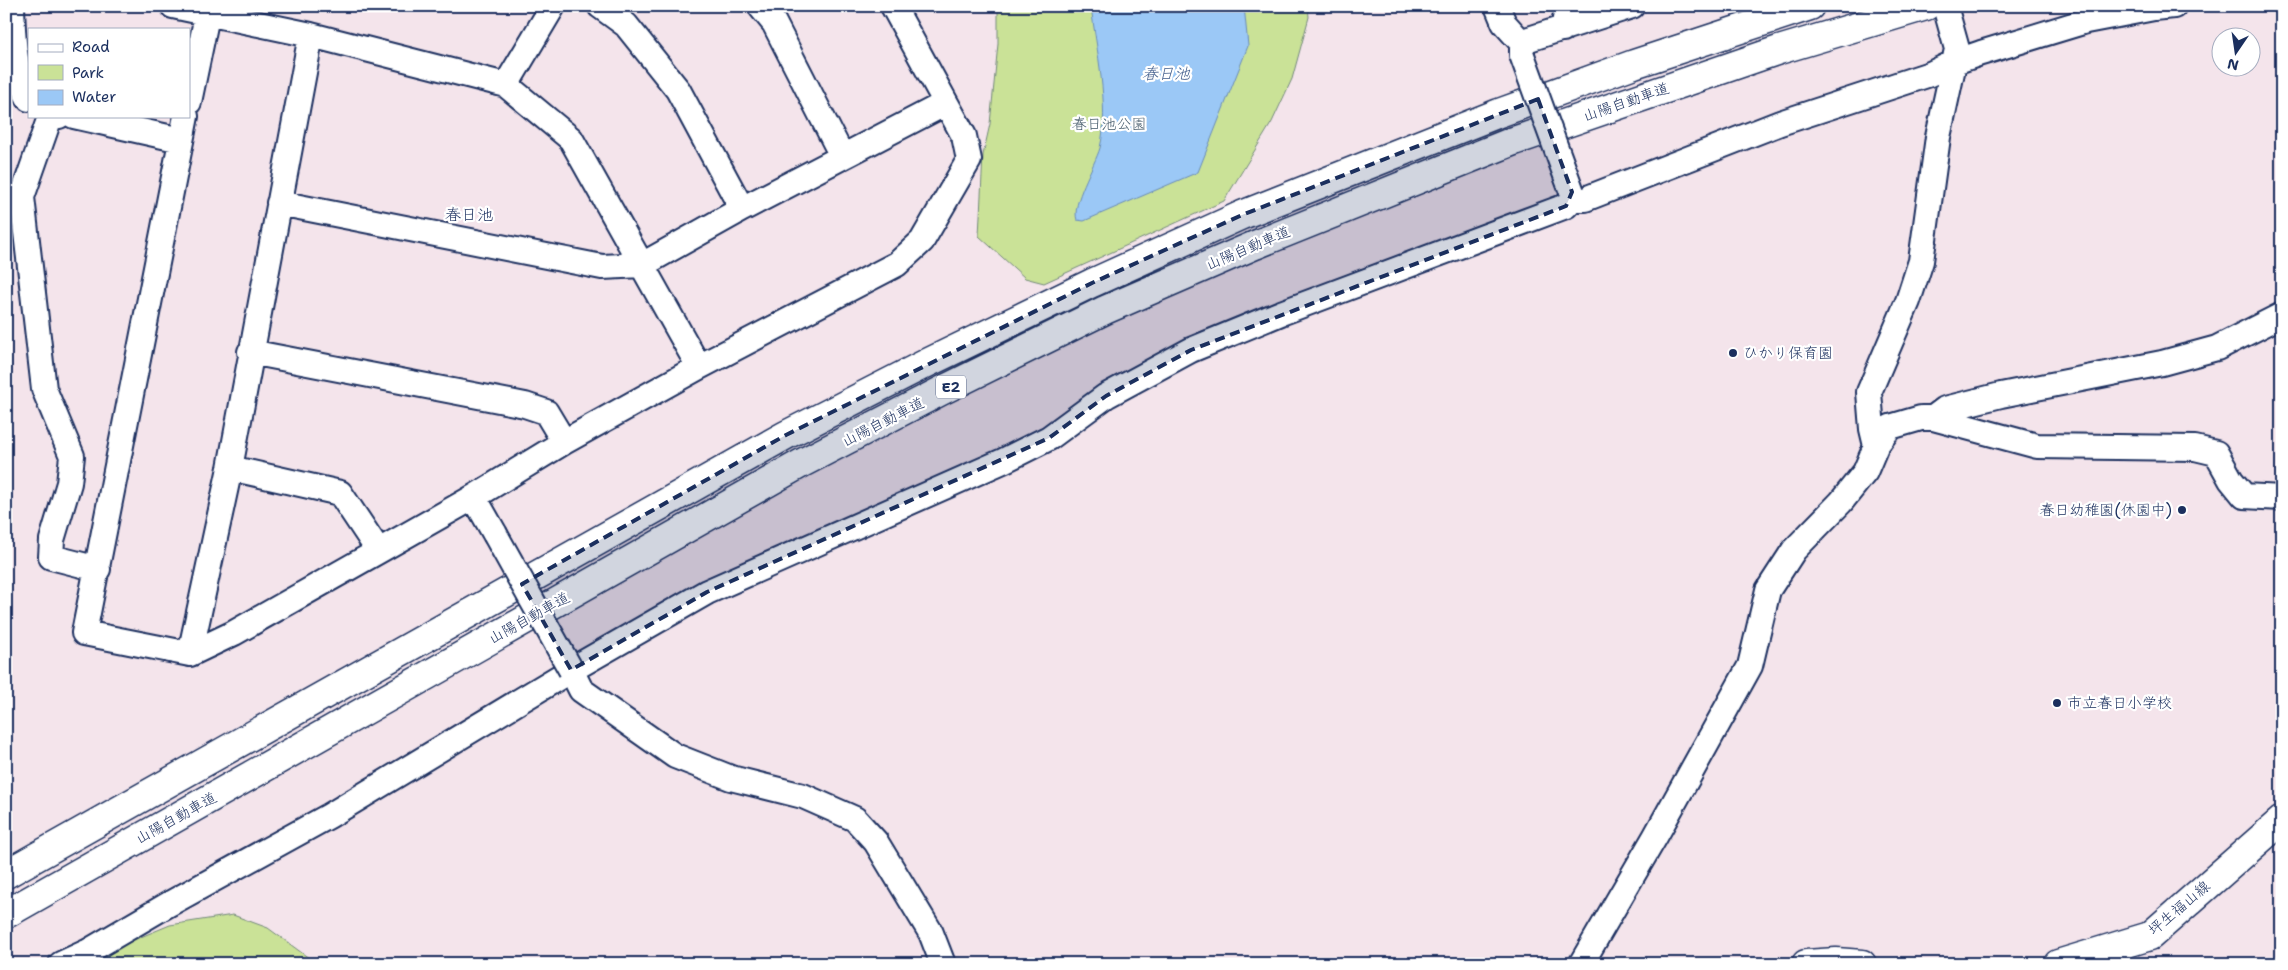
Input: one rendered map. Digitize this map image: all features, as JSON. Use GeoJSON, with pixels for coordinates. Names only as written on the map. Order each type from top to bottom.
{"type":"FeatureCollection","features":[{"type":"Feature","properties":{"kind":"main road","name":"E2"},"geometry":{"type":"LineString","coordinates":[[6,874],[786,435],[925,364],[1092,283],[1242,215],[1499,113],[1634,64],[1810,6]]}},
{"type":"Feature","properties":{"kind":"main road","name":"山陽自動車道"},"geometry":{"type":"LineString","coordinates":[[6,914],[802,464],[1105,310],[1255,245],[1511,142],[1779,50],[1926,6]]}},
{"type":"Feature","properties":{"kind":"main road","name":"坪生福山線"},"geometry":{"type":"LineString","coordinates":[[2058,964],[2150,936],[2282,820]]}},
{"type":"Feature","properties":{"kind":"main road"},"geometry":{"type":"LineString","coordinates":[[1806,964],[1836,962],[1862,964]]}},
{"type":"Feature","properties":{"kind":"street"},"geometry":{"type":"LineString","coordinates":[[12,6],[21,85],[28,97]]}},
{"type":"Feature","properties":{"kind":"street"},"geometry":{"type":"LineString","coordinates":[[173,6],[208,10],[506,85],[571,139],[699,367]]}},
{"type":"Feature","properties":{"kind":"street"},"geometry":{"type":"LineString","coordinates":[[506,85],[553,6]]}},
{"type":"Feature","properties":{"kind":"street"},"geometry":{"type":"LineString","coordinates":[[600,6],[626,25],[678,90],[742,209]]}},
{"type":"Feature","properties":{"kind":"street"},"geometry":{"type":"LineString","coordinates":[[760,6],[774,23],[842,156]]}},
{"type":"Feature","properties":{"kind":"street"},"geometry":{"type":"LineString","coordinates":[[186,118],[84,633],[190,654],[234,633],[474,497],[564,442],[699,367],[897,264],[922,241],[970,160],[964,136],[893,6]]}},
{"type":"Feature","properties":{"kind":"street"},"geometry":{"type":"LineString","coordinates":[[61,964],[87,952],[169,904],[329,816],[571,670],[707,592],[1003,461],[1049,438],[1106,396],[1191,350],[1281,313],[1566,206],[1572,196],[1522,49],[1504,23],[1497,6]]}},
{"type":"Feature","properties":{"kind":"street"},"geometry":{"type":"LineString","coordinates":[[1563,28],[1567,9],[1572,6]]}},
{"type":"Feature","properties":{"kind":"street"},"geometry":{"type":"LineString","coordinates":[[1522,49],[1563,28],[1632,6]]}},
{"type":"Feature","properties":{"kind":"street"},"geometry":{"type":"LineString","coordinates":[[1876,446],[1868,392],[1908,300],[1921,261],[1938,136],[1956,56],[1945,6]]}},
{"type":"Feature","properties":{"kind":"street"},"geometry":{"type":"LineString","coordinates":[[1572,196],[1585,198],[1780,123],[1930,74],[1956,56],[2086,21],[2174,6]]}},
{"type":"Feature","properties":{"kind":"street"},"geometry":{"type":"LineString","coordinates":[[190,97],[208,10]]}},
{"type":"Feature","properties":{"kind":"street"},"geometry":{"type":"LineString","coordinates":[[190,654],[230,468],[250,352],[311,35]]}},
{"type":"Feature","properties":{"kind":"street"},"geometry":{"type":"LineString","coordinates":[[279,203],[602,267],[642,266],[742,209],[946,103]]}},
{"type":"Feature","properties":{"kind":"street"},"geometry":{"type":"LineString","coordinates":[[52,118],[22,197],[44,389],[72,456],[70,483],[52,540],[51,557],[98,569]]}},
{"type":"Feature","properties":{"kind":"street"},"geometry":{"type":"LineString","coordinates":[[83,118],[181,140]]}},
{"type":"Feature","properties":{"kind":"street"},"geometry":{"type":"LineString","coordinates":[[1933,418],[1945,409],[2001,395],[2162,363],[2217,348],[2282,315]]}},
{"type":"Feature","properties":{"kind":"street"},"geometry":{"type":"LineString","coordinates":[[250,352],[525,405],[546,412],[564,442]]}},
{"type":"Feature","properties":{"kind":"street"},"geometry":{"type":"LineString","coordinates":[[1581,964],[1655,837],[1750,666],[1768,590],[1794,550],[1841,502],[1864,472],[1876,446],[1890,427],[1921,418],[1933,418],[2037,446],[2195,448],[2216,453],[2231,480],[2244,496],[2282,498]]}},
{"type":"Feature","properties":{"kind":"street"},"geometry":{"type":"LineString","coordinates":[[230,468],[340,493],[378,550]]}},
{"type":"Feature","properties":{"kind":"street"},"geometry":{"type":"LineString","coordinates":[[474,497],[581,690],[675,756],[731,778],[803,796],[855,819],[876,842],[931,933],[943,964]]}},
{"type":"Feature","properties":{"kind":"highlighted area"},"geometry":{"type":"Polygon","coordinates":[[[1538,99],[1572,192],[1566,206],[1191,350],[1106,396],[1049,438],[707,592],[571,670],[522,584],[786,435],[1092,283],[1242,215],[1538,99]]]}},
{"type":"Feature","properties":{"kind":"green space","name":"春日池公園"},"geometry":{"type":"Polygon","coordinates":[[[998,6],[1308,6],[1309,17],[1292,79],[1272,122],[1224,201],[1044,283],[1025,278],[979,236],[983,155],[990,124],[998,44],[998,6]]]}},
{"type":"Feature","properties":{"kind":"green space"},"geometry":{"type":"Polygon","coordinates":[[[233,915],[268,928],[317,964],[97,964],[114,948],[170,925],[233,915]]]}},
{"type":"Feature","properties":{"kind":"water","name":"春日池"},"geometry":{"type":"Polygon","coordinates":[[[1091,6],[1244,6],[1248,46],[1198,172],[1084,221],[1077,220],[1077,204],[1100,148],[1104,114],[1091,6]]]}},
{"type":"Feature","properties":{"kind":"place","name":"ひかり保育園"},"geometry":{"type":"Point","coordinates":[1733,353]}},
{"type":"Feature","properties":{"kind":"place","name":"春日幼稚園(休園中)"},"geometry":{"type":"Point","coordinates":[2182,510]}},
{"type":"Feature","properties":{"kind":"place","name":"市立春日小学校"},"geometry":{"type":"Point","coordinates":[2057,703]}},
{"type":"Feature","properties":{"kind":"district","name":"春日池"},"geometry":{"type":"Point","coordinates":[469,214]}}]}
